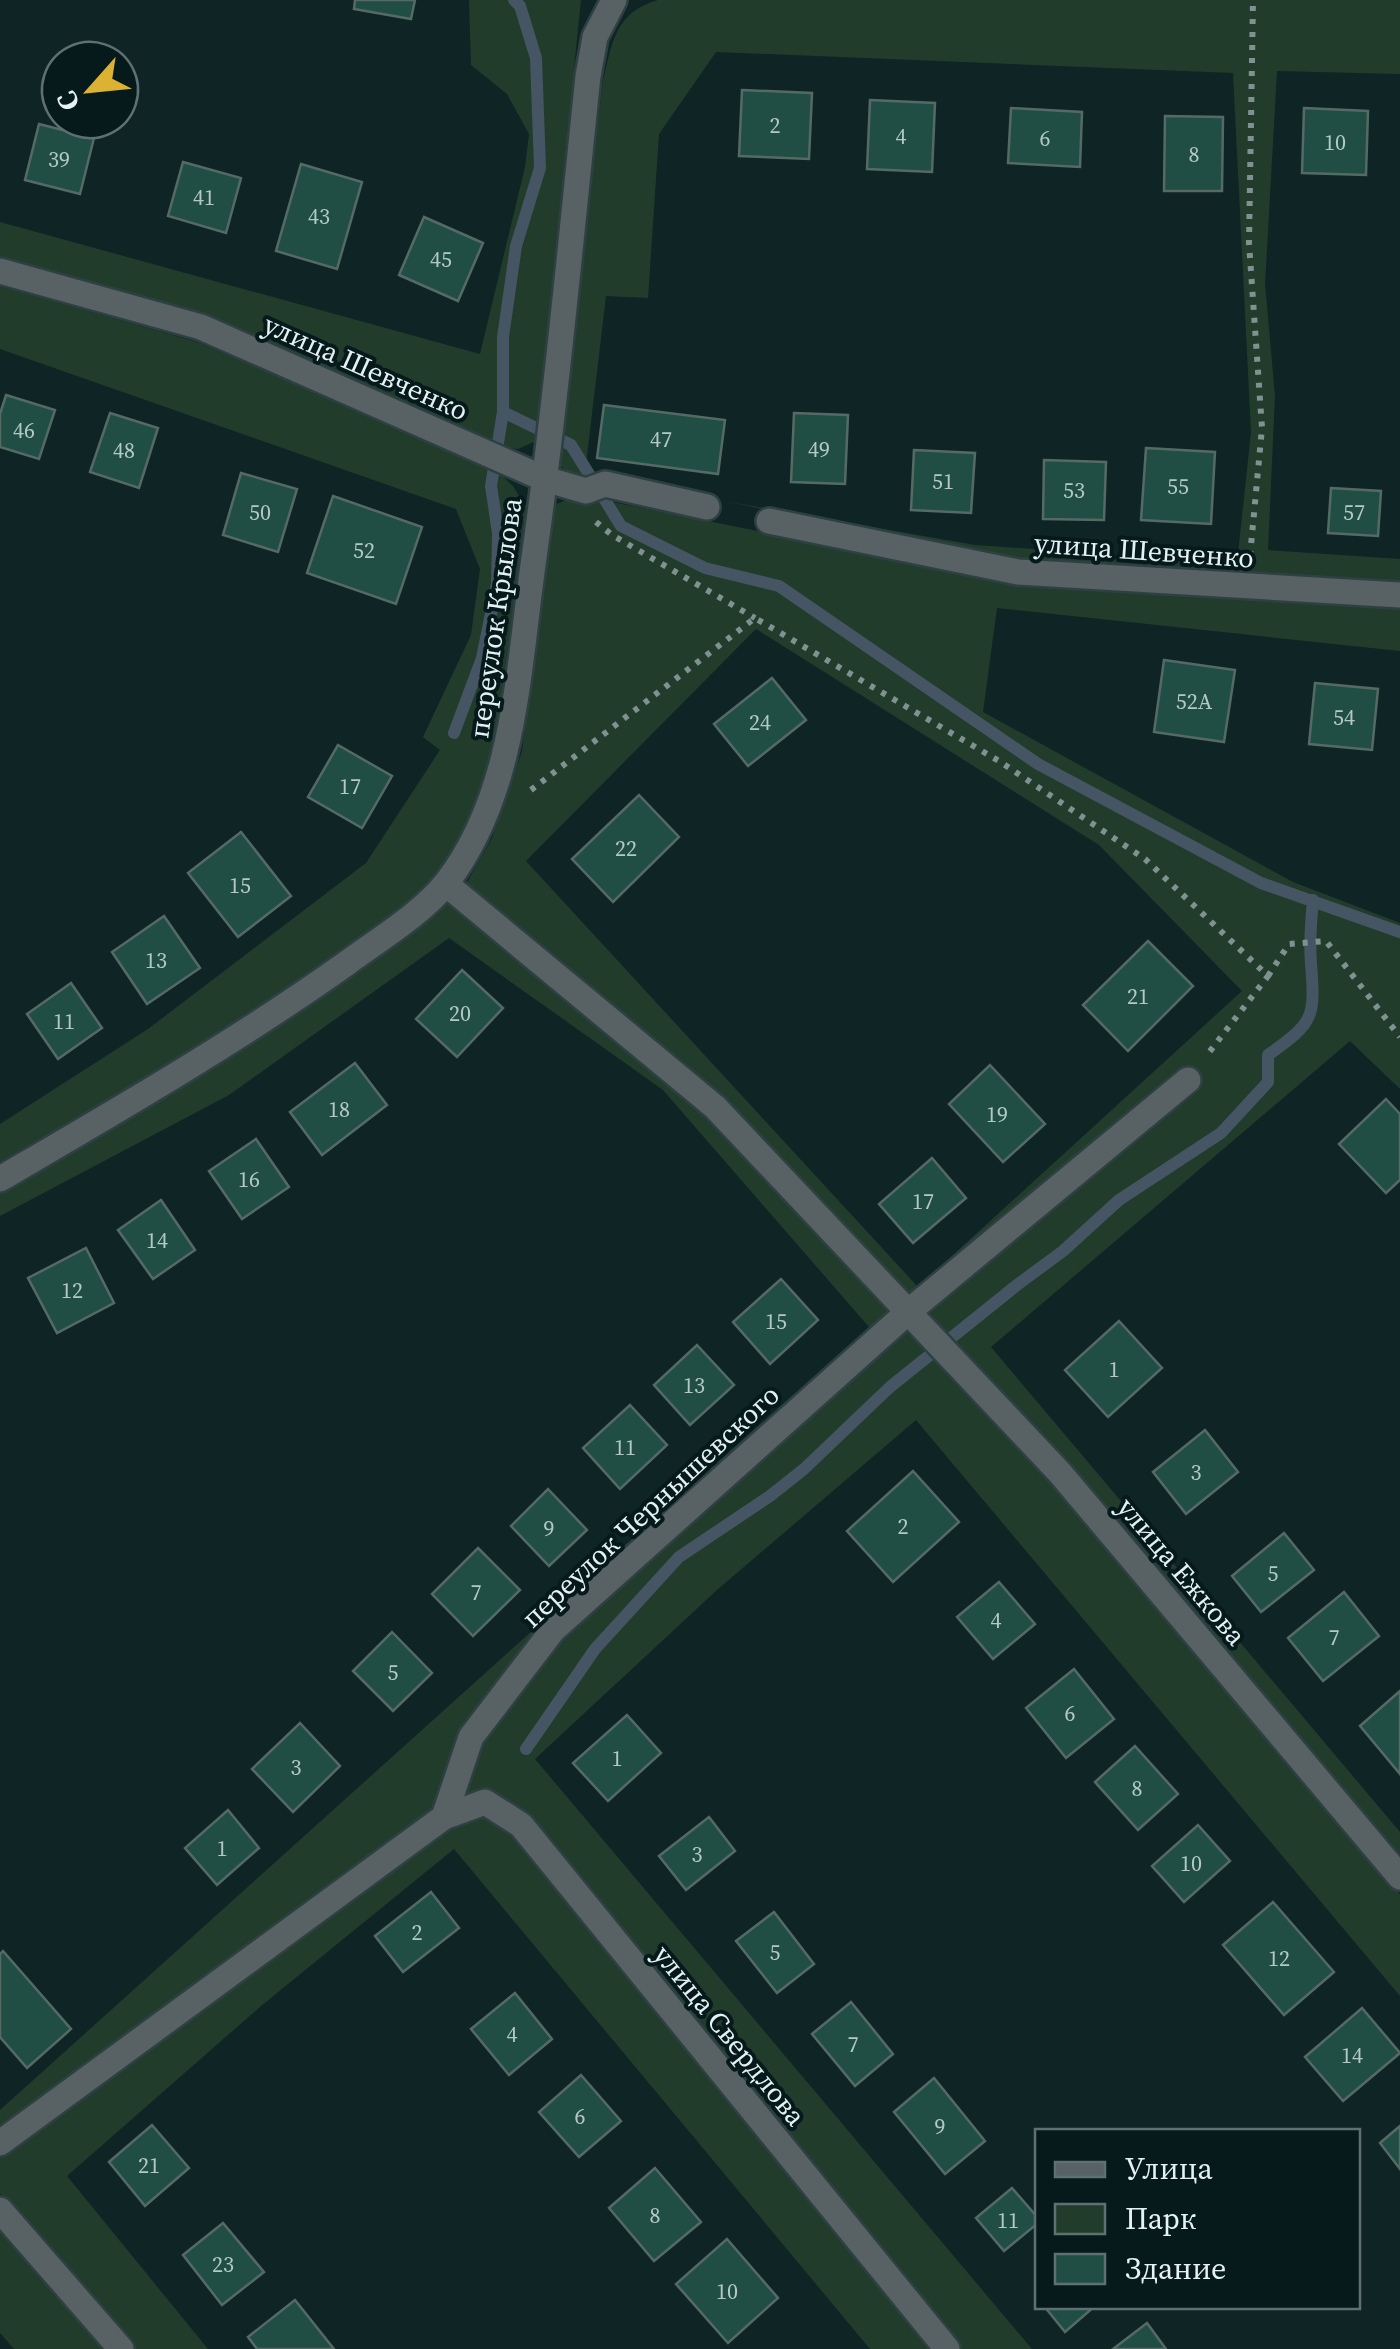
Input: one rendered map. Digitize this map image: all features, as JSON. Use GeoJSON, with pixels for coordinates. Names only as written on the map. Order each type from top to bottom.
{"type":"FeatureCollection","features":[{"type":"Feature","properties":{"kind":"street","name":"переулок Крылова"},"geometry":{"type":"LineString","coordinates":[[0,1178],[145,1095],[396,928],[446,884],[479,830],[508,748],[552,420],[588,76],[594,37],[614,0]]}},
{"type":"Feature","properties":{"kind":"street","name":"улица Шевченко"},"geometry":{"type":"LineString","coordinates":[[0,271],[201,327],[546,467],[586,492],[605,484],[707,507]]}},
{"type":"Feature","properties":{"kind":"street","name":"улица Шевченко"},"geometry":{"type":"LineString","coordinates":[[768,521],[1018,572],[1400,595]]}},
{"type":"Feature","properties":{"kind":"street","name":"улица Ежкова"},"geometry":{"type":"LineString","coordinates":[[446,884],[715,1106],[1060,1473],[1400,1877]]}},
{"type":"Feature","properties":{"kind":"street","name":"переулок Чернышевского"},"geometry":{"type":"LineString","coordinates":[[444,1817],[470,1738],[553,1630],[908,1312],[1188,1080]]}},
{"type":"Feature","properties":{"kind":"street","name":"улица Свердлова"},"geometry":{"type":"LineString","coordinates":[[444,1817],[485,1802],[521,1825],[947,2349]]}},
{"type":"Feature","properties":{"kind":"street"},"geometry":{"type":"LineString","coordinates":[[0,2142],[444,1817]]}},
{"type":"Feature","properties":{"kind":"street"},"geometry":{"type":"LineString","coordinates":[[0,2210],[121,2349]]}},
{"type":"Feature","properties":{"kind":"path"},"geometry":{"type":"LineString","coordinates":[[1247,587],[1262,428],[1248,243],[1253,0]]}},
{"type":"Feature","properties":{"kind":"path"},"geometry":{"type":"LineString","coordinates":[[546,467],[612,535],[998,761],[1145,860],[1268,976]]}},
{"type":"Feature","properties":{"kind":"path"},"geometry":{"type":"LineString","coordinates":[[525,795],[754,618]]}},
{"type":"Feature","properties":{"kind":"path"},"geometry":{"type":"LineString","coordinates":[[1188,1080],[1289,944],[1326,942],[1400,1037]]}},
{"type":"Feature","properties":{"kind":"green space"},"geometry":{"type":"Polygon","coordinates":[[[469,0],[581,0],[536,441],[518,449],[496,446],[204,315],[0,256],[0,222],[480,354],[525,167],[529,134],[507,94],[471,65],[469,0]]]}},
{"type":"Feature","properties":{"kind":"green space"},"geometry":{"type":"Polygon","coordinates":[[[658,0],[1400,0],[1400,74],[1277,71],[1265,284],[1275,396],[1268,550],[1400,559],[1400,584],[1014,560],[724,501],[975,545],[1237,563],[1251,432],[1233,73],[716,52],[659,134],[648,298],[606,296],[586,464],[598,479],[578,477],[558,465],[603,80],[613,41],[624,20],[658,0]]]}},
{"type":"Feature","properties":{"kind":"green space"},"geometry":{"type":"Polygon","coordinates":[[[0,286],[197,342],[495,469],[513,486],[526,507],[495,743],[468,823],[435,878],[385,921],[234,1025],[0,1162],[0,1124],[148,1029],[366,863],[440,750],[423,737],[471,635],[480,569],[456,509],[0,349],[0,286]]]}},
{"type":"Feature","properties":{"kind":"green space"},"geometry":{"type":"Polygon","coordinates":[[[577,495],[1009,581],[1400,605],[1400,651],[997,608],[983,712],[1293,882],[1400,923],[1400,1089],[1350,1041],[991,1347],[1400,1832],[1400,1863],[923,1313],[1199,1086],[1181,1073],[931,1275],[1242,991],[1099,845],[756,629],[526,861],[918,1287],[906,1297],[465,886],[492,838],[522,751],[555,505],[577,495]]]}},
{"type":"Feature","properties":{"kind":"green space"},"geometry":{"type":"Polygon","coordinates":[[[450,900],[709,1115],[891,1311],[869,1327],[663,1090],[449,938],[229,1095],[0,1216],[0,1192],[174,1091],[288,1019],[450,900]]]}},
{"type":"Feature","properties":{"kind":"green space"},"geometry":{"type":"Polygon","coordinates":[[[912,1325],[1052,1478],[1400,1894],[1400,1996],[916,1420],[717,1590],[535,1759],[1032,2349],[959,2349],[525,1816],[460,1801],[479,1744],[562,1638],[912,1325]]]}},
{"type":"Feature","properties":{"kind":"green space"},"geometry":{"type":"Polygon","coordinates":[[[543,1621],[460,1735],[435,1812],[0,2130],[0,2110],[543,1621]]]}},
{"type":"Feature","properties":{"kind":"green space"},"geometry":{"type":"Polygon","coordinates":[[[482,1817],[510,1832],[930,2349],[870,2349],[454,1849],[261,2006],[67,2176],[208,2349],[135,2349],[0,2193],[0,2158],[447,1828],[482,1817]]]}},
{"type":"Feature","properties":{"kind":"green space"},"geometry":{"type":"Polygon","coordinates":[[[0,2229],[105,2349],[14,2349],[0,2333],[0,2229]]]}},
{"type":"Feature","properties":{"kind":"building"},"geometry":{"type":"Polygon","coordinates":[[[355,0],[415,0],[411,19],[354,9],[355,0]]]}},
{"type":"Feature","properties":{"kind":"building"},"geometry":{"type":"Polygon","coordinates":[[[742,90],[812,93],[809,159],[739,156],[742,90]]]}},
{"type":"Feature","properties":{"kind":"building"},"geometry":{"type":"Polygon","coordinates":[[[870,100],[935,103],[932,172],[867,169],[870,100]]]}},
{"type":"Feature","properties":{"kind":"building"},"geometry":{"type":"Polygon","coordinates":[[[1011,108],[1082,112],[1080,167],[1008,163],[1011,108]]]}},
{"type":"Feature","properties":{"kind":"building"},"geometry":{"type":"Polygon","coordinates":[[[1304,108],[1368,111],[1366,175],[1302,173],[1304,108]]]}},
{"type":"Feature","properties":{"kind":"building"},"geometry":{"type":"Polygon","coordinates":[[[1165,116],[1223,117],[1222,191],[1164,191],[1165,116]]]}},
{"type":"Feature","properties":{"kind":"building"},"geometry":{"type":"Polygon","coordinates":[[[39,124],[40,140],[94,140],[80,194],[25,180],[39,124]]]}},
{"type":"Feature","properties":{"kind":"building"},"geometry":{"type":"Polygon","coordinates":[[[183,162],[241,178],[226,233],[168,216],[183,162]]]}},
{"type":"Feature","properties":{"kind":"building"},"geometry":{"type":"Polygon","coordinates":[[[301,164],[362,182],[337,269],[276,251],[301,164]]]}},
{"type":"Feature","properties":{"kind":"building"},"geometry":{"type":"Polygon","coordinates":[[[424,217],[483,243],[458,301],[399,275],[424,217]]]}},
{"type":"Feature","properties":{"kind":"building"},"geometry":{"type":"Polygon","coordinates":[[[6,395],[55,410],[39,459],[0,447],[0,414],[6,395]]]}},
{"type":"Feature","properties":{"kind":"building"},"geometry":{"type":"Polygon","coordinates":[[[604,405],[725,420],[718,474],[597,458],[604,405]]]}},
{"type":"Feature","properties":{"kind":"building"},"geometry":{"type":"Polygon","coordinates":[[[110,413],[158,428],[139,488],[90,472],[110,413]]]}},
{"type":"Feature","properties":{"kind":"building"},"geometry":{"type":"Polygon","coordinates":[[[794,413],[848,415],[845,484],[791,482],[794,413]]]}},
{"type":"Feature","properties":{"kind":"building"},"geometry":{"type":"Polygon","coordinates":[[[1146,448],[1215,452],[1211,524],[1141,520],[1146,448]]]}},
{"type":"Feature","properties":{"kind":"building"},"geometry":{"type":"Polygon","coordinates":[[[914,450],[975,453],[971,513],[911,510],[914,450]]]}},
{"type":"Feature","properties":{"kind":"building"},"geometry":{"type":"Polygon","coordinates":[[[1044,460],[1106,462],[1104,520],[1043,519],[1044,460]]]}},
{"type":"Feature","properties":{"kind":"building"},"geometry":{"type":"Polygon","coordinates":[[[241,473],[297,489],[278,552],[223,535],[241,473]]]}},
{"type":"Feature","properties":{"kind":"building"},"geometry":{"type":"Polygon","coordinates":[[[1331,488],[1381,491],[1378,536],[1328,533],[1331,488]]]}},
{"type":"Feature","properties":{"kind":"building"},"geometry":{"type":"Polygon","coordinates":[[[333,496],[422,527],[396,604],[307,573],[333,496]]]}},
{"type":"Feature","properties":{"kind":"building"},"geometry":{"type":"Polygon","coordinates":[[[1164,660],[1235,670],[1224,742],[1154,732],[1164,660]]]}},
{"type":"Feature","properties":{"kind":"building"},"geometry":{"type":"Polygon","coordinates":[[[772,678],[806,720],[748,766],[714,724],[772,678]]]}},
{"type":"Feature","properties":{"kind":"building"},"geometry":{"type":"Polygon","coordinates":[[[1315,683],[1378,689],[1372,750],[1309,744],[1315,683]]]}},
{"type":"Feature","properties":{"kind":"building"},"geometry":{"type":"Polygon","coordinates":[[[338,745],[392,776],[362,828],[308,797],[338,745]]]}},
{"type":"Feature","properties":{"kind":"building"},"geometry":{"type":"Polygon","coordinates":[[[639,795],[679,837],[613,902],[572,859],[639,795]]]}},
{"type":"Feature","properties":{"kind":"building"},"geometry":{"type":"Polygon","coordinates":[[[241,832],[291,896],[238,937],[188,873],[241,832]]]}},
{"type":"Feature","properties":{"kind":"building"},"geometry":{"type":"Polygon","coordinates":[[[164,916],[200,968],[147,1004],[112,952],[164,916]]]}},
{"type":"Feature","properties":{"kind":"building"},"geometry":{"type":"Polygon","coordinates":[[[1148,941],[1193,986],[1128,1051],[1083,1005],[1148,941]]]}},
{"type":"Feature","properties":{"kind":"building"},"geometry":{"type":"Polygon","coordinates":[[[462,970],[503,1008],[457,1057],[416,1019],[462,970]]]}},
{"type":"Feature","properties":{"kind":"building"},"geometry":{"type":"Polygon","coordinates":[[[71,983],[102,1028],[58,1059],[27,1014],[71,983]]]}},
{"type":"Feature","properties":{"kind":"building"},"geometry":{"type":"Polygon","coordinates":[[[355,1063],[387,1105],[322,1155],[290,1112],[355,1063]]]}},
{"type":"Feature","properties":{"kind":"building"},"geometry":{"type":"Polygon","coordinates":[[[990,1065],[1045,1124],[1003,1162],[949,1104],[990,1065]]]}},
{"type":"Feature","properties":{"kind":"building"},"geometry":{"type":"Polygon","coordinates":[[[1386,1099],[1400,1114],[1400,1180],[1386,1193],[1339,1144],[1386,1099]]]}},
{"type":"Feature","properties":{"kind":"building"},"geometry":{"type":"Polygon","coordinates":[[[256,1139],[289,1187],[242,1219],[209,1171],[256,1139]]]}},
{"type":"Feature","properties":{"kind":"building"},"geometry":{"type":"Polygon","coordinates":[[[932,1158],[966,1198],[913,1243],[879,1204],[932,1158]]]}},
{"type":"Feature","properties":{"kind":"building"},"geometry":{"type":"Polygon","coordinates":[[[161,1200],[195,1250],[153,1279],[118,1230],[161,1200]]]}},
{"type":"Feature","properties":{"kind":"building"},"geometry":{"type":"Polygon","coordinates":[[[86,1248],[114,1303],[57,1333],[28,1278],[86,1248]]]}},
{"type":"Feature","properties":{"kind":"building"},"geometry":{"type":"Polygon","coordinates":[[[781,1279],[818,1320],[770,1364],[733,1322],[781,1279]]]}},
{"type":"Feature","properties":{"kind":"building"},"geometry":{"type":"Polygon","coordinates":[[[1119,1321],[1162,1368],[1108,1417],[1065,1370],[1119,1321]]]}},
{"type":"Feature","properties":{"kind":"building"},"geometry":{"type":"Polygon","coordinates":[[[697,1345],[734,1385],[690,1425],[654,1385],[697,1345]]]}},
{"type":"Feature","properties":{"kind":"building"},"geometry":{"type":"Polygon","coordinates":[[[630,1405],[667,1445],[620,1489],[583,1448],[630,1405]]]}},
{"type":"Feature","properties":{"kind":"building"},"geometry":{"type":"Polygon","coordinates":[[[1205,1430],[1238,1472],[1186,1514],[1153,1472],[1205,1430]]]}},
{"type":"Feature","properties":{"kind":"building"},"geometry":{"type":"Polygon","coordinates":[[[913,1471],[959,1522],[893,1582],[847,1531],[913,1471]]]}},
{"type":"Feature","properties":{"kind":"building"},"geometry":{"type":"Polygon","coordinates":[[[548,1489],[587,1530],[549,1566],[511,1526],[548,1489]]]}},
{"type":"Feature","properties":{"kind":"building"},"geometry":{"type":"Polygon","coordinates":[[[1284,1533],[1314,1570],[1261,1612],[1232,1576],[1284,1533]]]}},
{"type":"Feature","properties":{"kind":"building"},"geometry":{"type":"Polygon","coordinates":[[[478,1548],[520,1590],[473,1636],[432,1594],[478,1548]]]}},
{"type":"Feature","properties":{"kind":"building"},"geometry":{"type":"Polygon","coordinates":[[[999,1582],[1035,1624],[993,1659],[957,1617],[999,1582]]]}},
{"type":"Feature","properties":{"kind":"building"},"geometry":{"type":"Polygon","coordinates":[[[1344,1592],[1379,1636],[1323,1681],[1288,1638],[1344,1592]]]}},
{"type":"Feature","properties":{"kind":"building"},"geometry":{"type":"Polygon","coordinates":[[[392,1632],[432,1673],[393,1711],[353,1671],[392,1632]]]}},
{"type":"Feature","properties":{"kind":"building"},"geometry":{"type":"Polygon","coordinates":[[[1074,1669],[1114,1719],[1066,1758],[1026,1708],[1074,1669]]]}},
{"type":"Feature","properties":{"kind":"building"},"geometry":{"type":"Polygon","coordinates":[[[1400,1691],[1400,1774],[1360,1726],[1400,1691]]]}},
{"type":"Feature","properties":{"kind":"building"},"geometry":{"type":"Polygon","coordinates":[[[627,1715],[661,1753],[608,1801],[573,1763],[627,1715]]]}},
{"type":"Feature","properties":{"kind":"building"},"geometry":{"type":"Polygon","coordinates":[[[300,1723],[340,1766],[293,1812],[252,1769],[300,1723]]]}},
{"type":"Feature","properties":{"kind":"building"},"geometry":{"type":"Polygon","coordinates":[[[1135,1746],[1178,1794],[1138,1830],[1095,1782],[1135,1746]]]}},
{"type":"Feature","properties":{"kind":"building"},"geometry":{"type":"Polygon","coordinates":[[[228,1810],[259,1848],[217,1885],[185,1848],[228,1810]]]}},
{"type":"Feature","properties":{"kind":"building"},"geometry":{"type":"Polygon","coordinates":[[[709,1817],[735,1851],[686,1890],[659,1856],[709,1817]]]}},
{"type":"Feature","properties":{"kind":"building"},"geometry":{"type":"Polygon","coordinates":[[[1198,1825],[1230,1861],[1184,1902],[1152,1866],[1198,1825]]]}},
{"type":"Feature","properties":{"kind":"building"},"geometry":{"type":"Polygon","coordinates":[[[431,1892],[459,1928],[403,1972],[375,1936],[431,1892]]]}},
{"type":"Feature","properties":{"kind":"building"},"geometry":{"type":"Polygon","coordinates":[[[1273,1902],[1334,1972],[1284,2015],[1223,1945],[1273,1902]]]}},
{"type":"Feature","properties":{"kind":"building"},"geometry":{"type":"Polygon","coordinates":[[[774,1912],[814,1964],[777,1993],[736,1941],[774,1912]]]}},
{"type":"Feature","properties":{"kind":"building"},"geometry":{"type":"Polygon","coordinates":[[[3,1951],[71,2029],[27,2068],[0,2037],[3,1951]]]}},
{"type":"Feature","properties":{"kind":"building"},"geometry":{"type":"Polygon","coordinates":[[[515,1993],[552,2039],[509,2075],[471,2029],[515,1993]]]}},
{"type":"Feature","properties":{"kind":"building"},"geometry":{"type":"Polygon","coordinates":[[[851,2002],[893,2054],[855,2086],[812,2034],[851,2002]]]}},
{"type":"Feature","properties":{"kind":"building"},"geometry":{"type":"Polygon","coordinates":[[[1362,2008],[1400,2053],[1343,2101],[1305,2057],[1362,2008]]]}},
{"type":"Feature","properties":{"kind":"building"},"geometry":{"type":"Polygon","coordinates":[[[581,2075],[621,2121],[579,2157],[539,2112],[581,2075]]]}},
{"type":"Feature","properties":{"kind":"building"},"geometry":{"type":"Polygon","coordinates":[[[934,2078],[985,2141],[945,2174],[894,2112],[934,2078]]]}},
{"type":"Feature","properties":{"kind":"building"},"geometry":{"type":"Polygon","coordinates":[[[152,2125],[189,2168],[145,2206],[109,2162],[152,2125]]]}},
{"type":"Feature","properties":{"kind":"building"},"geometry":{"type":"Polygon","coordinates":[[[1400,2126],[1400,2169],[1380,2143],[1400,2126]]]}},
{"type":"Feature","properties":{"kind":"building"},"geometry":{"type":"Polygon","coordinates":[[[655,2168],[701,2222],[654,2261],[609,2208],[655,2168]]]}},
{"type":"Feature","properties":{"kind":"building"},"geometry":{"type":"Polygon","coordinates":[[[1012,2188],[1035,2215],[1035,2225],[1004,2251],[976,2218],[1012,2188]]]}},
{"type":"Feature","properties":{"kind":"building"},"geometry":{"type":"Polygon","coordinates":[[[223,2223],[264,2272],[222,2305],[183,2255],[223,2223]]]}},
{"type":"Feature","properties":{"kind":"building"},"geometry":{"type":"Polygon","coordinates":[[[727,2239],[778,2298],[728,2343],[676,2284],[727,2239]]]}},
{"type":"Feature","properties":{"kind":"building"},"geometry":{"type":"Polygon","coordinates":[[[295,2300],[334,2349],[257,2349],[248,2337],[295,2300]]]}},
{"type":"Feature","properties":{"kind":"building"},"geometry":{"type":"Polygon","coordinates":[[[1046,2309],[1092,2309],[1065,2332],[1046,2309]]]}},
{"type":"Feature","properties":{"kind":"building"},"geometry":{"type":"Polygon","coordinates":[[[1147,2323],[1166,2349],[1113,2349],[1147,2323]]]}},
{"type":"Feature","properties":{"kind":"waterway"},"geometry":{"type":"LineString","coordinates":[[514,0],[520,6],[536,58],[540,168],[516,246],[503,337],[503,412],[571,445],[621,526],[705,568],[779,586],[1038,764],[1261,883],[1400,932]]}},
{"type":"Feature","properties":{"kind":"waterway"},"geometry":{"type":"LineString","coordinates":[[454,733],[482,658],[497,584],[498,533],[491,486],[503,412]]}},
{"type":"Feature","properties":{"kind":"waterway"},"geometry":{"type":"LineString","coordinates":[[526,1749],[595,1649],[679,1557],[804,1469],[890,1387],[1063,1251],[1119,1200],[1221,1133],[1268,1082],[1268,1055],[1309,1017],[1313,996],[1313,900]]}}]}
